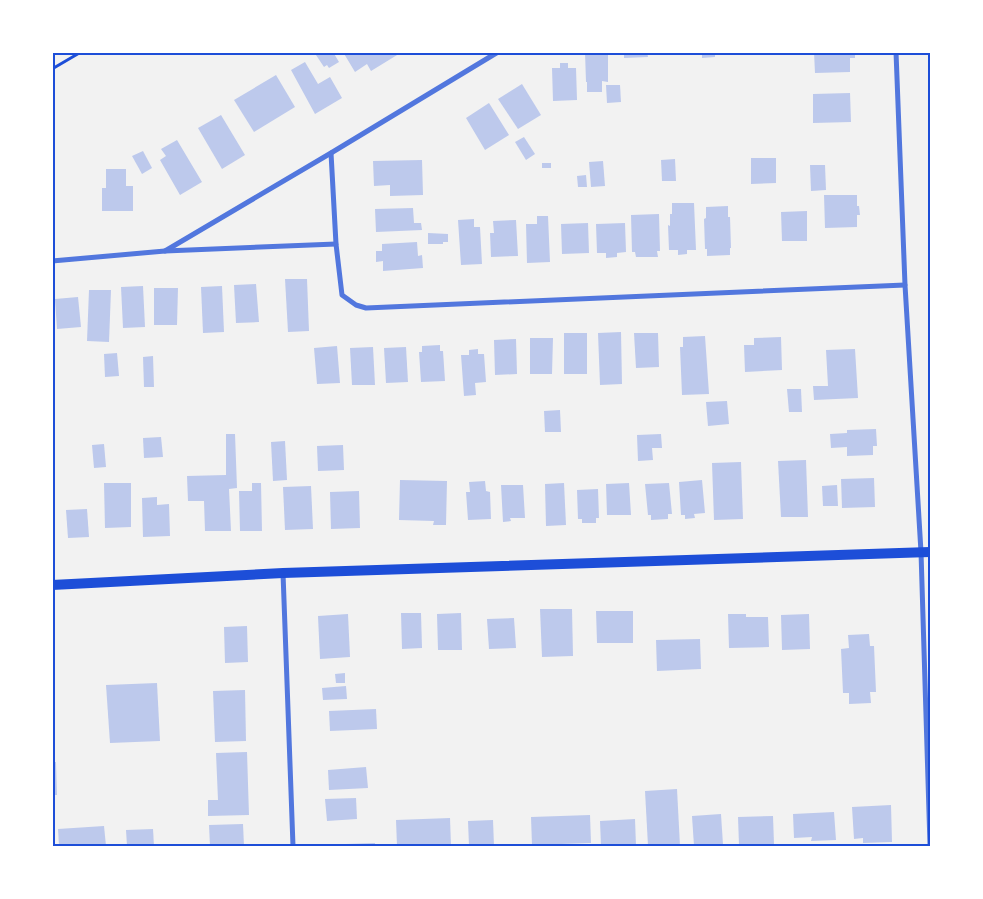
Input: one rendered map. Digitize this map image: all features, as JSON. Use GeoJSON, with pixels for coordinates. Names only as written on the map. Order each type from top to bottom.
{"type":"FeatureCollection","features":[{"type":"Feature","properties":{"kind":"main road"},"geometry":{"type":"LineString","coordinates":[[52,585],[283,573],[926,552]]}},
{"type":"Feature","properties":{"kind":"street"},"geometry":{"type":"LineString","coordinates":[[165,251],[332,153],[498,52]]}},
{"type":"Feature","properties":{"kind":"street"},"geometry":{"type":"LineString","coordinates":[[896,52],[905,285],[926,552],[930,845]]}},
{"type":"Feature","properties":{"kind":"street"},"geometry":{"type":"LineString","coordinates":[[332,153],[336,244],[342,295],[356,305],[366,308],[905,285]]}},
{"type":"Feature","properties":{"kind":"street"},"geometry":{"type":"LineString","coordinates":[[52,260],[165,251],[336,244]]}},
{"type":"Feature","properties":{"kind":"street"},"geometry":{"type":"LineString","coordinates":[[283,573],[293,846]]}},
{"type":"Feature","properties":{"kind":"path"},"geometry":{"type":"LineString","coordinates":[[52,69],[81,52]]}},
{"type":"Feature","properties":{"kind":"building"},"geometry":{"type":"Polygon","coordinates":[[[314,52],[333,52],[339,62],[329,68],[327,65],[324,67],[314,52]]]}},
{"type":"Feature","properties":{"kind":"building"},"geometry":{"type":"Polygon","coordinates":[[[343,52],[402,52],[371,71],[367,64],[355,72],[343,52]]]}},
{"type":"Feature","properties":{"kind":"building"},"geometry":{"type":"Polygon","coordinates":[[[585,52],[608,52],[608,82],[602,81],[602,92],[587,92],[585,52]]]}},
{"type":"Feature","properties":{"kind":"building"},"geometry":{"type":"Polygon","coordinates":[[[624,52],[647,52],[648,57],[624,58],[624,52]]]}},
{"type":"Feature","properties":{"kind":"building"},"geometry":{"type":"Polygon","coordinates":[[[702,52],[715,52],[715,57],[702,58],[702,52]]]}},
{"type":"Feature","properties":{"kind":"building"},"geometry":{"type":"Polygon","coordinates":[[[814,52],[855,52],[855,58],[850,58],[850,72],[815,73],[814,52]]]}},
{"type":"Feature","properties":{"kind":"building"},"geometry":{"type":"Polygon","coordinates":[[[305,62],[318,84],[330,77],[342,98],[315,114],[291,70],[305,62]]]}},
{"type":"Feature","properties":{"kind":"building"},"geometry":{"type":"Polygon","coordinates":[[[560,63],[568,63],[568,68],[576,68],[577,100],[553,101],[552,68],[560,68],[560,63]]]}},
{"type":"Feature","properties":{"kind":"building"},"geometry":{"type":"Polygon","coordinates":[[[276,75],[295,107],[254,132],[234,100],[276,75]]]}},
{"type":"Feature","properties":{"kind":"building"},"geometry":{"type":"Polygon","coordinates":[[[522,84],[541,115],[518,129],[498,99],[522,84]]]}},
{"type":"Feature","properties":{"kind":"building"},"geometry":{"type":"Polygon","coordinates":[[[606,85],[620,85],[621,102],[607,103],[606,85]]]}},
{"type":"Feature","properties":{"kind":"building"},"geometry":{"type":"Polygon","coordinates":[[[850,93],[851,122],[813,123],[813,94],[850,93]]]}},
{"type":"Feature","properties":{"kind":"building"},"geometry":{"type":"Polygon","coordinates":[[[489,103],[509,135],[485,150],[466,118],[489,103]]]}},
{"type":"Feature","properties":{"kind":"building"},"geometry":{"type":"Polygon","coordinates":[[[221,115],[245,155],[222,169],[198,128],[221,115]]]}},
{"type":"Feature","properties":{"kind":"building"},"geometry":{"type":"Polygon","coordinates":[[[524,137],[535,154],[526,160],[515,142],[524,137]]]}},
{"type":"Feature","properties":{"kind":"building"},"geometry":{"type":"Polygon","coordinates":[[[177,140],[202,182],[180,195],[160,160],[166,156],[161,149],[177,140]]]}},
{"type":"Feature","properties":{"kind":"building"},"geometry":{"type":"Polygon","coordinates":[[[143,151],[152,168],[142,174],[132,156],[143,151]]]}},
{"type":"Feature","properties":{"kind":"building"},"geometry":{"type":"Polygon","coordinates":[[[751,158],[776,158],[776,183],[751,184],[751,158]]]}},
{"type":"Feature","properties":{"kind":"building"},"geometry":{"type":"Polygon","coordinates":[[[675,159],[676,181],[662,181],[661,160],[675,159]]]}},
{"type":"Feature","properties":{"kind":"building"},"geometry":{"type":"Polygon","coordinates":[[[422,160],[423,195],[390,196],[390,185],[374,186],[373,161],[422,160]]]}},
{"type":"Feature","properties":{"kind":"building"},"geometry":{"type":"Polygon","coordinates":[[[603,161],[605,186],[591,187],[589,162],[603,161]]]}},
{"type":"Feature","properties":{"kind":"building"},"geometry":{"type":"Polygon","coordinates":[[[542,163],[551,163],[551,168],[542,168],[542,163]]]}},
{"type":"Feature","properties":{"kind":"building"},"geometry":{"type":"Polygon","coordinates":[[[810,165],[825,165],[826,190],[811,191],[810,165]]]}},
{"type":"Feature","properties":{"kind":"building"},"geometry":{"type":"Polygon","coordinates":[[[106,169],[126,169],[126,186],[133,186],[133,211],[102,211],[102,188],[106,188],[106,169]]]}},
{"type":"Feature","properties":{"kind":"building"},"geometry":{"type":"Polygon","coordinates":[[[586,175],[587,187],[578,187],[577,176],[586,175]]]}},
{"type":"Feature","properties":{"kind":"building"},"geometry":{"type":"Polygon","coordinates":[[[824,195],[857,195],[857,206],[859,206],[860,215],[857,215],[857,227],[825,228],[824,195]]]}},
{"type":"Feature","properties":{"kind":"building"},"geometry":{"type":"Polygon","coordinates":[[[672,203],[694,203],[696,250],[687,250],[687,254],[678,255],[678,250],[669,250],[668,225],[670,226],[672,203]]]}},
{"type":"Feature","properties":{"kind":"building"},"geometry":{"type":"Polygon","coordinates":[[[728,206],[728,217],[730,217],[730,255],[707,256],[704,219],[706,218],[706,207],[728,206]]]}},
{"type":"Feature","properties":{"kind":"building"},"geometry":{"type":"Polygon","coordinates":[[[413,208],[414,223],[421,223],[422,230],[376,232],[375,209],[413,208]]]}},
{"type":"Feature","properties":{"kind":"building"},"geometry":{"type":"Polygon","coordinates":[[[807,211],[807,241],[782,241],[781,212],[807,211]]]}},
{"type":"Feature","properties":{"kind":"building"},"geometry":{"type":"Polygon","coordinates":[[[659,214],[660,251],[657,251],[658,257],[636,257],[635,252],[632,252],[631,215],[659,214]]]}},
{"type":"Feature","properties":{"kind":"building"},"geometry":{"type":"Polygon","coordinates":[[[537,216],[548,216],[550,262],[527,263],[526,224],[537,224],[537,216]]]}},
{"type":"Feature","properties":{"kind":"building"},"geometry":{"type":"Polygon","coordinates":[[[474,219],[474,227],[480,227],[482,264],[461,265],[458,220],[474,219]]]}},
{"type":"Feature","properties":{"kind":"building"},"geometry":{"type":"Polygon","coordinates":[[[516,220],[518,256],[491,257],[490,233],[494,233],[493,221],[516,220]]]}},
{"type":"Feature","properties":{"kind":"building"},"geometry":{"type":"Polygon","coordinates":[[[588,223],[589,253],[562,254],[561,224],[588,223]]]}},
{"type":"Feature","properties":{"kind":"building"},"geometry":{"type":"Polygon","coordinates":[[[625,223],[626,252],[617,253],[617,257],[606,258],[606,253],[597,253],[596,224],[625,223]]]}},
{"type":"Feature","properties":{"kind":"building"},"geometry":{"type":"Polygon","coordinates":[[[428,233],[448,234],[448,242],[428,244],[428,233]]]}},
{"type":"Feature","properties":{"kind":"building"},"geometry":{"type":"Polygon","coordinates":[[[417,242],[418,256],[422,255],[423,268],[383,271],[383,261],[376,262],[376,251],[382,251],[382,244],[417,242]]]}},
{"type":"Feature","properties":{"kind":"building"},"geometry":{"type":"Polygon","coordinates":[[[285,279],[307,279],[309,331],[288,332],[285,279]]]}},
{"type":"Feature","properties":{"kind":"building"},"geometry":{"type":"Polygon","coordinates":[[[256,284],[259,322],[236,323],[234,285],[256,284]]]}},
{"type":"Feature","properties":{"kind":"building"},"geometry":{"type":"Polygon","coordinates":[[[143,286],[145,327],[123,328],[121,287],[143,286]]]}},
{"type":"Feature","properties":{"kind":"building"},"geometry":{"type":"Polygon","coordinates":[[[222,286],[224,332],[203,333],[201,287],[222,286]]]}},
{"type":"Feature","properties":{"kind":"building"},"geometry":{"type":"Polygon","coordinates":[[[154,288],[178,288],[177,325],[154,325],[154,288]]]}},
{"type":"Feature","properties":{"kind":"building"},"geometry":{"type":"Polygon","coordinates":[[[89,290],[111,290],[109,342],[87,341],[89,290]]]}},
{"type":"Feature","properties":{"kind":"building"},"geometry":{"type":"Polygon","coordinates":[[[78,297],[81,327],[57,329],[55,299],[78,297]]]}},
{"type":"Feature","properties":{"kind":"building"},"geometry":{"type":"Polygon","coordinates":[[[621,332],[622,384],[600,385],[598,333],[621,332]]]}},
{"type":"Feature","properties":{"kind":"building"},"geometry":{"type":"Polygon","coordinates":[[[564,333],[587,333],[587,374],[564,374],[564,333]]]}},
{"type":"Feature","properties":{"kind":"building"},"geometry":{"type":"Polygon","coordinates":[[[634,333],[658,333],[659,367],[636,368],[634,333]]]}},
{"type":"Feature","properties":{"kind":"building"},"geometry":{"type":"Polygon","coordinates":[[[705,336],[709,394],[682,395],[680,347],[683,347],[683,337],[705,336]]]}},
{"type":"Feature","properties":{"kind":"building"},"geometry":{"type":"Polygon","coordinates":[[[781,337],[782,370],[745,372],[744,345],[754,345],[754,338],[781,337]]]}},
{"type":"Feature","properties":{"kind":"building"},"geometry":{"type":"Polygon","coordinates":[[[530,338],[553,338],[552,374],[530,374],[530,338]]]}},
{"type":"Feature","properties":{"kind":"building"},"geometry":{"type":"Polygon","coordinates":[[[516,339],[517,374],[495,375],[494,340],[516,339]]]}},
{"type":"Feature","properties":{"kind":"building"},"geometry":{"type":"Polygon","coordinates":[[[440,345],[440,351],[443,351],[445,381],[421,382],[419,352],[422,352],[422,346],[440,345]]]}},
{"type":"Feature","properties":{"kind":"building"},"geometry":{"type":"Polygon","coordinates":[[[337,346],[340,383],[317,384],[314,348],[337,346]]]}},
{"type":"Feature","properties":{"kind":"building"},"geometry":{"type":"Polygon","coordinates":[[[373,347],[375,385],[352,385],[350,348],[373,347]]]}},
{"type":"Feature","properties":{"kind":"building"},"geometry":{"type":"Polygon","coordinates":[[[406,347],[408,382],[386,383],[384,348],[406,347]]]}},
{"type":"Feature","properties":{"kind":"building"},"geometry":{"type":"Polygon","coordinates":[[[478,349],[478,354],[484,354],[486,382],[475,383],[476,395],[464,396],[461,355],[469,355],[469,350],[478,349]]]}},
{"type":"Feature","properties":{"kind":"building"},"geometry":{"type":"Polygon","coordinates":[[[855,349],[858,398],[814,400],[813,386],[828,386],[826,350],[855,349]]]}},
{"type":"Feature","properties":{"kind":"building"},"geometry":{"type":"Polygon","coordinates":[[[117,353],[119,376],[105,377],[104,354],[117,353]]]}},
{"type":"Feature","properties":{"kind":"building"},"geometry":{"type":"Polygon","coordinates":[[[153,356],[154,387],[144,387],[143,357],[153,356]]]}},
{"type":"Feature","properties":{"kind":"building"},"geometry":{"type":"Polygon","coordinates":[[[787,389],[801,389],[802,412],[789,412],[787,389]]]}},
{"type":"Feature","properties":{"kind":"building"},"geometry":{"type":"Polygon","coordinates":[[[727,401],[729,424],[708,426],[706,402],[727,401]]]}},
{"type":"Feature","properties":{"kind":"building"},"geometry":{"type":"Polygon","coordinates":[[[560,410],[561,432],[545,432],[544,411],[560,410]]]}},
{"type":"Feature","properties":{"kind":"building"},"geometry":{"type":"Polygon","coordinates":[[[876,429],[877,446],[873,446],[873,455],[847,456],[847,447],[831,448],[830,434],[847,433],[847,430],[876,429]]]}},
{"type":"Feature","properties":{"kind":"building"},"geometry":{"type":"Polygon","coordinates":[[[226,434],[235,434],[237,488],[229,489],[231,531],[205,531],[204,501],[188,501],[187,476],[226,475],[226,434]]]}},
{"type":"Feature","properties":{"kind":"building"},"geometry":{"type":"Polygon","coordinates":[[[661,434],[662,448],[652,448],[653,460],[638,461],[637,435],[661,434]]]}},
{"type":"Feature","properties":{"kind":"building"},"geometry":{"type":"Polygon","coordinates":[[[161,437],[163,457],[144,458],[143,438],[161,437]]]}},
{"type":"Feature","properties":{"kind":"building"},"geometry":{"type":"Polygon","coordinates":[[[285,441],[287,480],[273,481],[271,442],[285,441]]]}},
{"type":"Feature","properties":{"kind":"building"},"geometry":{"type":"Polygon","coordinates":[[[104,444],[106,467],[94,468],[92,445],[104,444]]]}},
{"type":"Feature","properties":{"kind":"building"},"geometry":{"type":"Polygon","coordinates":[[[343,445],[344,470],[318,471],[317,446],[343,445]]]}},
{"type":"Feature","properties":{"kind":"building"},"geometry":{"type":"Polygon","coordinates":[[[806,460],[808,517],[781,517],[778,461],[806,460]]]}},
{"type":"Feature","properties":{"kind":"building"},"geometry":{"type":"Polygon","coordinates":[[[741,462],[743,519],[714,520],[712,463],[741,462]]]}},
{"type":"Feature","properties":{"kind":"building"},"geometry":{"type":"Polygon","coordinates":[[[874,478],[875,507],[842,508],[841,479],[874,478]]]}},
{"type":"Feature","properties":{"kind":"building"},"geometry":{"type":"Polygon","coordinates":[[[400,480],[447,481],[446,525],[433,525],[434,521],[399,520],[400,480]]]}},
{"type":"Feature","properties":{"kind":"building"},"geometry":{"type":"Polygon","coordinates":[[[702,480],[705,513],[694,514],[695,518],[685,519],[685,515],[681,515],[679,482],[702,480]]]}},
{"type":"Feature","properties":{"kind":"building"},"geometry":{"type":"Polygon","coordinates":[[[485,481],[486,491],[490,492],[491,519],[468,520],[466,492],[470,492],[469,482],[485,481]]]}},
{"type":"Feature","properties":{"kind":"building"},"geometry":{"type":"Polygon","coordinates":[[[104,483],[131,483],[131,527],[105,528],[104,483]]]}},
{"type":"Feature","properties":{"kind":"building"},"geometry":{"type":"Polygon","coordinates":[[[252,483],[261,483],[262,531],[240,531],[239,491],[252,491],[252,483]]]}},
{"type":"Feature","properties":{"kind":"building"},"geometry":{"type":"Polygon","coordinates":[[[564,483],[566,525],[546,526],[545,484],[564,483]]]}},
{"type":"Feature","properties":{"kind":"building"},"geometry":{"type":"Polygon","coordinates":[[[629,483],[631,515],[607,515],[606,484],[629,483]]]}},
{"type":"Feature","properties":{"kind":"building"},"geometry":{"type":"Polygon","coordinates":[[[669,483],[672,514],[668,514],[668,519],[651,520],[651,515],[648,515],[645,484],[669,483]]]}},
{"type":"Feature","properties":{"kind":"building"},"geometry":{"type":"Polygon","coordinates":[[[501,485],[523,485],[525,518],[510,518],[511,521],[503,522],[501,485]]]}},
{"type":"Feature","properties":{"kind":"building"},"geometry":{"type":"Polygon","coordinates":[[[837,485],[838,506],[823,506],[822,486],[837,485]]]}},
{"type":"Feature","properties":{"kind":"building"},"geometry":{"type":"Polygon","coordinates":[[[311,486],[313,529],[285,530],[283,487],[311,486]]]}},
{"type":"Feature","properties":{"kind":"building"},"geometry":{"type":"Polygon","coordinates":[[[598,489],[599,518],[596,518],[596,523],[582,523],[582,519],[578,519],[577,490],[598,489]]]}},
{"type":"Feature","properties":{"kind":"building"},"geometry":{"type":"Polygon","coordinates":[[[359,491],[360,528],[331,529],[330,492],[359,491]]]}},
{"type":"Feature","properties":{"kind":"building"},"geometry":{"type":"Polygon","coordinates":[[[157,497],[157,505],[169,504],[170,536],[143,537],[142,498],[157,497]]]}},
{"type":"Feature","properties":{"kind":"building"},"geometry":{"type":"Polygon","coordinates":[[[87,509],[89,537],[68,538],[66,510],[87,509]]]}},
{"type":"Feature","properties":{"kind":"building"},"geometry":{"type":"Polygon","coordinates":[[[540,609],[572,609],[573,656],[542,657],[540,609]]]}},
{"type":"Feature","properties":{"kind":"building"},"geometry":{"type":"Polygon","coordinates":[[[596,611],[633,611],[633,643],[597,643],[596,611]]]}},
{"type":"Feature","properties":{"kind":"building"},"geometry":{"type":"Polygon","coordinates":[[[401,613],[421,613],[422,648],[402,649],[401,613]]]}},
{"type":"Feature","properties":{"kind":"building"},"geometry":{"type":"Polygon","coordinates":[[[461,613],[462,650],[438,650],[437,614],[461,613]]]}},
{"type":"Feature","properties":{"kind":"building"},"geometry":{"type":"Polygon","coordinates":[[[348,614],[350,657],[320,659],[318,616],[348,614]]]}},
{"type":"Feature","properties":{"kind":"building"},"geometry":{"type":"Polygon","coordinates":[[[728,614],[746,614],[746,617],[768,617],[769,647],[729,648],[728,614]]]}},
{"type":"Feature","properties":{"kind":"building"},"geometry":{"type":"Polygon","coordinates":[[[809,614],[810,649],[782,650],[781,615],[809,614]]]}},
{"type":"Feature","properties":{"kind":"building"},"geometry":{"type":"Polygon","coordinates":[[[514,618],[516,648],[489,649],[487,619],[514,618]]]}},
{"type":"Feature","properties":{"kind":"building"},"geometry":{"type":"Polygon","coordinates":[[[247,626],[248,662],[225,663],[224,627],[247,626]]]}},
{"type":"Feature","properties":{"kind":"building"},"geometry":{"type":"Polygon","coordinates":[[[869,634],[870,646],[874,646],[876,692],[870,692],[871,703],[849,704],[849,693],[843,693],[841,649],[849,648],[848,635],[869,634]]]}},
{"type":"Feature","properties":{"kind":"building"},"geometry":{"type":"Polygon","coordinates":[[[700,639],[701,669],[657,671],[656,640],[700,639]]]}},
{"type":"Feature","properties":{"kind":"building"},"geometry":{"type":"Polygon","coordinates":[[[345,673],[345,683],[336,683],[335,674],[345,673]]]}},
{"type":"Feature","properties":{"kind":"building"},"geometry":{"type":"Polygon","coordinates":[[[157,683],[160,741],[110,743],[106,685],[157,683]]]}},
{"type":"Feature","properties":{"kind":"building"},"geometry":{"type":"Polygon","coordinates":[[[346,686],[347,699],[323,700],[322,688],[346,686]]]}},
{"type":"Feature","properties":{"kind":"building"},"geometry":{"type":"Polygon","coordinates":[[[245,690],[246,741],[215,742],[213,691],[245,690]]]}},
{"type":"Feature","properties":{"kind":"building"},"geometry":{"type":"Polygon","coordinates":[[[376,709],[377,729],[330,731],[329,711],[376,709]]]}},
{"type":"Feature","properties":{"kind":"building"},"geometry":{"type":"Polygon","coordinates":[[[247,752],[249,815],[208,816],[208,800],[218,800],[216,753],[247,752]]]}},
{"type":"Feature","properties":{"kind":"building"},"geometry":{"type":"Polygon","coordinates":[[[52,762],[56,762],[57,795],[52,795],[52,762]]]}},
{"type":"Feature","properties":{"kind":"building"},"geometry":{"type":"Polygon","coordinates":[[[366,767],[368,788],[329,790],[328,770],[366,767]]]}},
{"type":"Feature","properties":{"kind":"building"},"geometry":{"type":"Polygon","coordinates":[[[677,789],[680,846],[648,846],[645,791],[677,789]]]}},
{"type":"Feature","properties":{"kind":"building"},"geometry":{"type":"Polygon","coordinates":[[[356,798],[357,819],[327,821],[325,799],[356,798]]]}},
{"type":"Feature","properties":{"kind":"building"},"geometry":{"type":"Polygon","coordinates":[[[891,805],[892,842],[863,843],[863,838],[854,839],[852,807],[891,805]]]}},
{"type":"Feature","properties":{"kind":"building"},"geometry":{"type":"Polygon","coordinates":[[[834,812],[836,840],[811,841],[812,837],[794,838],[793,814],[834,812]]]}},
{"type":"Feature","properties":{"kind":"building"},"geometry":{"type":"Polygon","coordinates":[[[721,814],[723,845],[694,846],[692,816],[721,814]]]}},
{"type":"Feature","properties":{"kind":"building"},"geometry":{"type":"Polygon","coordinates":[[[590,815],[591,843],[532,845],[531,817],[590,815]]]}},
{"type":"Feature","properties":{"kind":"building"},"geometry":{"type":"Polygon","coordinates":[[[773,816],[774,844],[739,845],[738,817],[773,816]]]}},
{"type":"Feature","properties":{"kind":"building"},"geometry":{"type":"Polygon","coordinates":[[[450,818],[451,846],[397,846],[396,820],[450,818]]]}},
{"type":"Feature","properties":{"kind":"building"},"geometry":{"type":"Polygon","coordinates":[[[635,819],[636,846],[601,846],[600,821],[635,819]]]}},
{"type":"Feature","properties":{"kind":"building"},"geometry":{"type":"Polygon","coordinates":[[[493,820],[494,846],[469,846],[468,821],[493,820]]]}},
{"type":"Feature","properties":{"kind":"building"},"geometry":{"type":"Polygon","coordinates":[[[243,824],[244,846],[210,846],[209,825],[243,824]]]}},
{"type":"Feature","properties":{"kind":"building"},"geometry":{"type":"Polygon","coordinates":[[[104,826],[106,846],[59,846],[58,829],[104,826]]]}},
{"type":"Feature","properties":{"kind":"building"},"geometry":{"type":"Polygon","coordinates":[[[153,829],[154,846],[127,846],[126,830],[153,829]]]}},
{"type":"Feature","properties":{"kind":"building"},"geometry":{"type":"Polygon","coordinates":[[[375,843],[375,846],[346,846],[346,844],[375,843]]]}}]}
